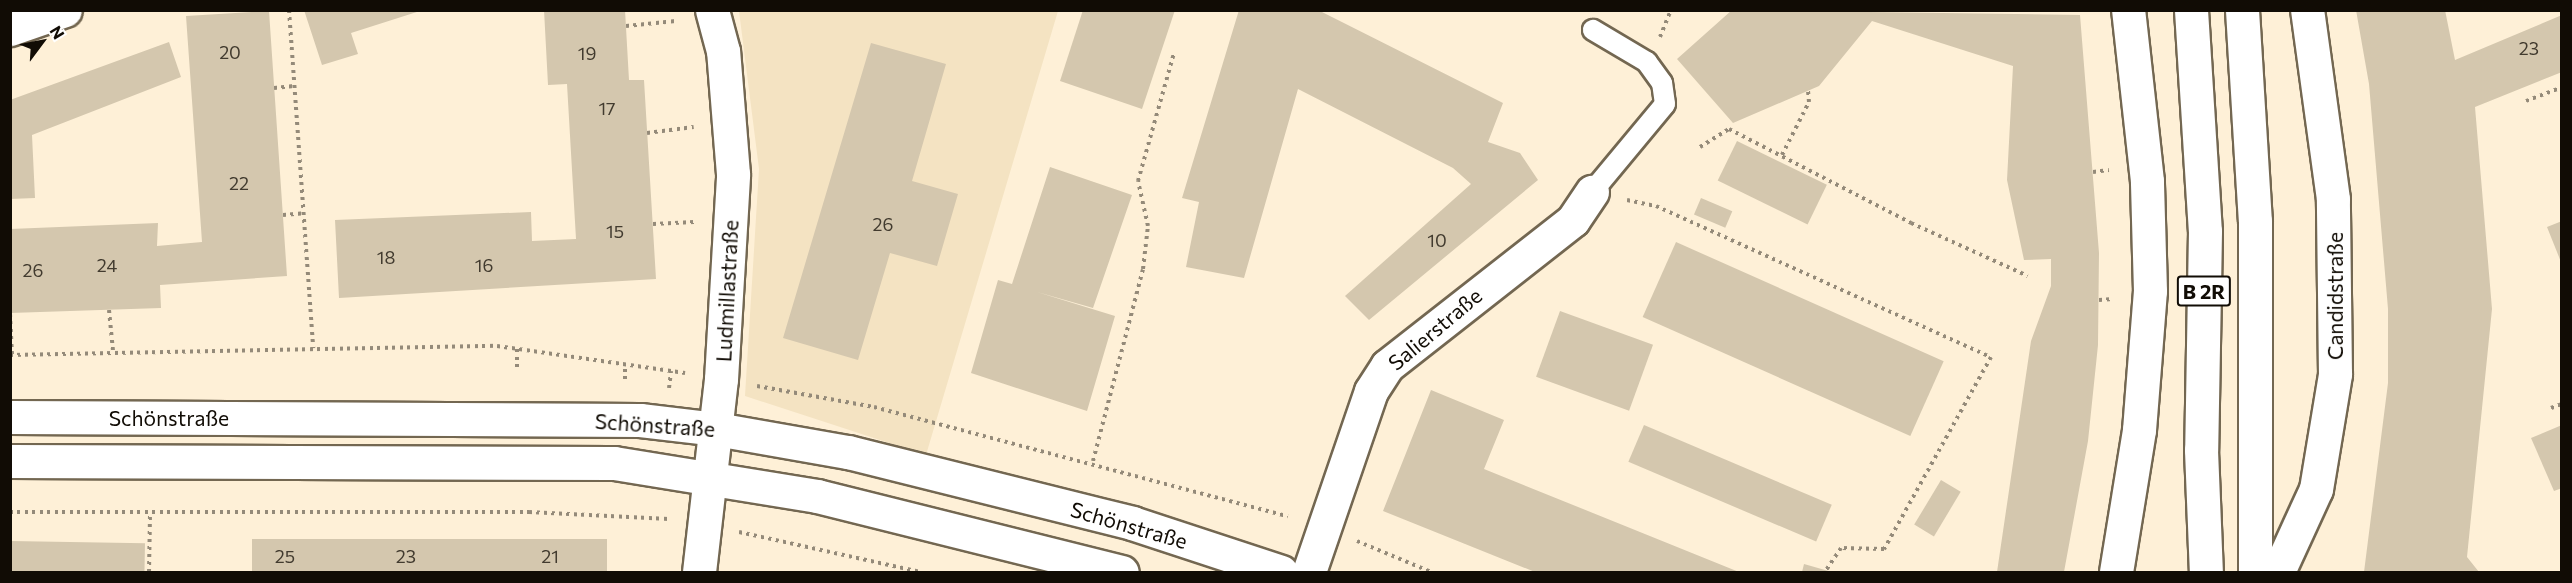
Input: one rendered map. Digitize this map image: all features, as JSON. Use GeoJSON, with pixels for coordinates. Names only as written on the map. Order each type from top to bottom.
{"type":"FeatureCollection","features":[{"type":"Feature","properties":{"kind":"main road"},"geometry":{"type":"LineString","coordinates":[[10,29],[65,10]]}},
{"type":"Feature","properties":{"kind":"main road"},"geometry":{"type":"LineString","coordinates":[[2116,573],[2139,430],[2150,291],[2147,181],[2128,10]]}},
{"type":"Feature","properties":{"kind":"main road","name":"B 2R"},"geometry":{"type":"LineString","coordinates":[[2191,10],[2205,231],[2201,450],[2206,573]]}},
{"type":"Feature","properties":{"kind":"main road","name":"B 2R"},"geometry":{"type":"LineString","coordinates":[[2242,10],[2255,221],[2255,573]]}},
{"type":"Feature","properties":{"kind":"main road","name":"Candidstraße"},"geometry":{"type":"LineString","coordinates":[[2278,573],[2316,489],[2335,374],[2333,199],[2307,10]]}},
{"type":"Feature","properties":{"kind":"main road","name":"Ludmillastraße"},"geometry":{"type":"LineString","coordinates":[[699,573],[717,429],[733,174],[723,51],[713,14]]}},
{"type":"Feature","properties":{"kind":"main road","name":"Salierstraße"},"geometry":{"type":"LineString","coordinates":[[1310,573],[1371,391],[1387,366],[1573,220],[1592,192]]}},
{"type":"Feature","properties":{"kind":"main road","name":"Schönstraße"},"geometry":{"type":"LineString","coordinates":[[10,417],[640,420],[717,429],[848,452],[1109,517],[1281,573]]}},
{"type":"Feature","properties":{"kind":"main road","name":"Schönstraße"},"geometry":{"type":"LineString","coordinates":[[10,461],[614,463],[710,476],[1038,547],[1122,573]]}},
{"type":"Feature","properties":{"kind":"lane"},"geometry":{"type":"LineString","coordinates":[[1592,192],[1665,104],[1662,83],[1647,62],[1593,30]]}},
{"type":"Feature","properties":{"kind":"path"},"geometry":{"type":"LineString","coordinates":[[289,10],[314,348]]}},
{"type":"Feature","properties":{"kind":"path"},"geometry":{"type":"LineString","coordinates":[[626,26],[713,14]]}},
{"type":"Feature","properties":{"kind":"path"},"geometry":{"type":"LineString","coordinates":[[1093,461],[1143,269],[1148,226],[1138,181],[1174,52]]}},
{"type":"Feature","properties":{"kind":"path"},"geometry":{"type":"LineString","coordinates":[[274,88],[294,86]]}},
{"type":"Feature","properties":{"kind":"path"},"geometry":{"type":"LineString","coordinates":[[2526,102],[2562,87]]}},
{"type":"Feature","properties":{"kind":"path"},"geometry":{"type":"LineString","coordinates":[[1782,155],[1809,102],[1808,90]]}},
{"type":"Feature","properties":{"kind":"path"},"geometry":{"type":"LineString","coordinates":[[647,133],[729,123]]}},
{"type":"Feature","properties":{"kind":"path"},"geometry":{"type":"LineString","coordinates":[[1700,147],[1730,129],[1911,223],[2028,276]]}},
{"type":"Feature","properties":{"kind":"path"},"geometry":{"type":"LineString","coordinates":[[2112,159],[2112,181]]}},
{"type":"Feature","properties":{"kind":"path"},"geometry":{"type":"LineString","coordinates":[[2093,172],[2112,170]]}},
{"type":"Feature","properties":{"kind":"path"},"geometry":{"type":"LineString","coordinates":[[1592,192],[1656,206],[1991,357],[1884,549],[1841,549],[1826,570]]}},
{"type":"Feature","properties":{"kind":"path"},"geometry":{"type":"LineString","coordinates":[[283,215],[304,213]]}},
{"type":"Feature","properties":{"kind":"path"},"geometry":{"type":"LineString","coordinates":[[2113,311],[2114,292]]}},
{"type":"Feature","properties":{"kind":"path"},"geometry":{"type":"LineString","coordinates":[[2099,300],[2113,299]]}},
{"type":"Feature","properties":{"kind":"path"},"geometry":{"type":"LineString","coordinates":[[109,310],[113,351]]}},
{"type":"Feature","properties":{"kind":"path"},"geometry":{"type":"LineString","coordinates":[[10,314],[12,355]]}},
{"type":"Feature","properties":{"kind":"path"},"geometry":{"type":"LineString","coordinates":[[517,349],[517,372]]}},
{"type":"Feature","properties":{"kind":"path"},"geometry":{"type":"LineString","coordinates":[[625,364],[625,379]]}},
{"type":"Feature","properties":{"kind":"path"},"geometry":{"type":"LineString","coordinates":[[2551,408],[2562,404]]}},
{"type":"Feature","properties":{"kind":"path"},"geometry":{"type":"LineString","coordinates":[[528,506],[529,512]]}},
{"type":"Feature","properties":{"kind":"path"},"geometry":{"type":"LineString","coordinates":[[631,506],[631,514]]}},
{"type":"Feature","properties":{"kind":"path"},"geometry":{"type":"LineString","coordinates":[[10,512],[631,514],[704,525],[921,573]]}},
{"type":"Feature","properties":{"kind":"path"},"geometry":{"type":"LineString","coordinates":[[149,573],[150,513]]}},
{"type":"Feature","properties":{"kind":"shaded area"},"geometry":{"type":"Polygon","coordinates":[[[739,11],[1058,11],[926,455],[745,396],[759,169],[739,11]]]}},
{"type":"Feature","properties":{"kind":"building"},"geometry":{"type":"Polygon","coordinates":[[[304,10],[420,11],[351,33],[358,54],[322,65],[304,10]]]}},
{"type":"Feature","properties":{"kind":"building"},"geometry":{"type":"Polygon","coordinates":[[[544,10],[625,10],[629,80],[644,80],[656,279],[339,298],[335,220],[531,212],[532,241],[576,239],[567,84],[548,85],[544,10]]]}},
{"type":"Feature","properties":{"kind":"building"},"geometry":{"type":"Polygon","coordinates":[[[1083,10],[1175,10],[1142,109],[1060,81],[1083,10]]]}},
{"type":"Feature","properties":{"kind":"building"},"geometry":{"type":"Polygon","coordinates":[[[1239,10],[1318,10],[1503,103],[1488,142],[1520,153],[1538,180],[1369,320],[1345,296],[1471,184],[1453,168],[1298,89],[1244,278],[1186,267],[1199,202],[1182,198],[1239,10]]]}},
{"type":"Feature","properties":{"kind":"building"},"geometry":{"type":"Polygon","coordinates":[[[1732,10],[2080,15],[2099,253],[2098,345],[2088,441],[2064,572],[1997,572],[2031,341],[2051,286],[2051,259],[2024,260],[2007,180],[2013,66],[1872,21],[1819,86],[1733,123],[1677,59],[1732,10]]]}},
{"type":"Feature","properties":{"kind":"building"},"geometry":{"type":"Polygon","coordinates":[[[2356,10],[2445,10],[2455,60],[2562,15],[2562,72],[2475,107],[2492,309],[2467,557],[2479,572],[2364,572],[2388,383],[2388,309],[2369,84],[2356,10]]]}},
{"type":"Feature","properties":{"kind":"building"},"geometry":{"type":"Polygon","coordinates":[[[269,11],[287,276],[160,285],[161,308],[10,313],[10,229],[158,223],[157,246],[202,242],[186,16],[269,11]]]}},
{"type":"Feature","properties":{"kind":"building"},"geometry":{"type":"Polygon","coordinates":[[[169,42],[181,77],[32,135],[35,198],[10,199],[10,100],[169,42]]]}},
{"type":"Feature","properties":{"kind":"building"},"geometry":{"type":"Polygon","coordinates":[[[871,43],[946,64],[912,181],[958,194],[937,266],[890,253],[858,360],[783,338],[871,43]]]}},
{"type":"Feature","properties":{"kind":"building"},"geometry":{"type":"Polygon","coordinates":[[[1737,141],[1827,185],[1808,224],[1718,181],[1737,141]]]}},
{"type":"Feature","properties":{"kind":"building"},"geometry":{"type":"Polygon","coordinates":[[[1050,167],[1132,195],[1093,308],[1037,292],[1115,316],[1087,411],[971,373],[998,280],[1012,284],[1050,167]]]}},
{"type":"Feature","properties":{"kind":"building"},"geometry":{"type":"Polygon","coordinates":[[[1701,198],[1732,211],[1725,228],[1694,215],[1701,198]]]}},
{"type":"Feature","properties":{"kind":"building"},"geometry":{"type":"Polygon","coordinates":[[[2562,221],[2562,262],[2561,262],[2547,227],[2562,221]]]}},
{"type":"Feature","properties":{"kind":"building"},"geometry":{"type":"Polygon","coordinates":[[[1676,242],[1944,361],[1910,436],[1643,317],[1676,242]]]}},
{"type":"Feature","properties":{"kind":"building"},"geometry":{"type":"Polygon","coordinates":[[[1560,311],[1653,345],[1629,411],[1536,377],[1560,311]]]}},
{"type":"Feature","properties":{"kind":"building"},"geometry":{"type":"Polygon","coordinates":[[[1431,390],[1504,420],[1484,469],[1739,572],[1535,572],[1383,511],[1431,390]]]}},
{"type":"Feature","properties":{"kind":"building"},"geometry":{"type":"Polygon","coordinates":[[[1644,425],[1832,505],[1816,542],[1628,462],[1644,425]]]}},
{"type":"Feature","properties":{"kind":"building"},"geometry":{"type":"Polygon","coordinates":[[[2562,425],[2562,488],[2554,491],[2531,438],[2562,425]]]}},
{"type":"Feature","properties":{"kind":"building"},"geometry":{"type":"Polygon","coordinates":[[[1941,480],[1961,492],[1934,536],[1914,525],[1941,480]]]}},
{"type":"Feature","properties":{"kind":"building"},"geometry":{"type":"Polygon","coordinates":[[[252,539],[607,539],[607,572],[252,572],[252,539]]]}},
{"type":"Feature","properties":{"kind":"building"},"geometry":{"type":"Polygon","coordinates":[[[10,541],[145,543],[144,572],[10,572],[10,541]]]}},
{"type":"Feature","properties":{"kind":"building"},"geometry":{"type":"Polygon","coordinates":[[[1804,564],[1832,572],[1802,572],[1804,564]]]}}]}
